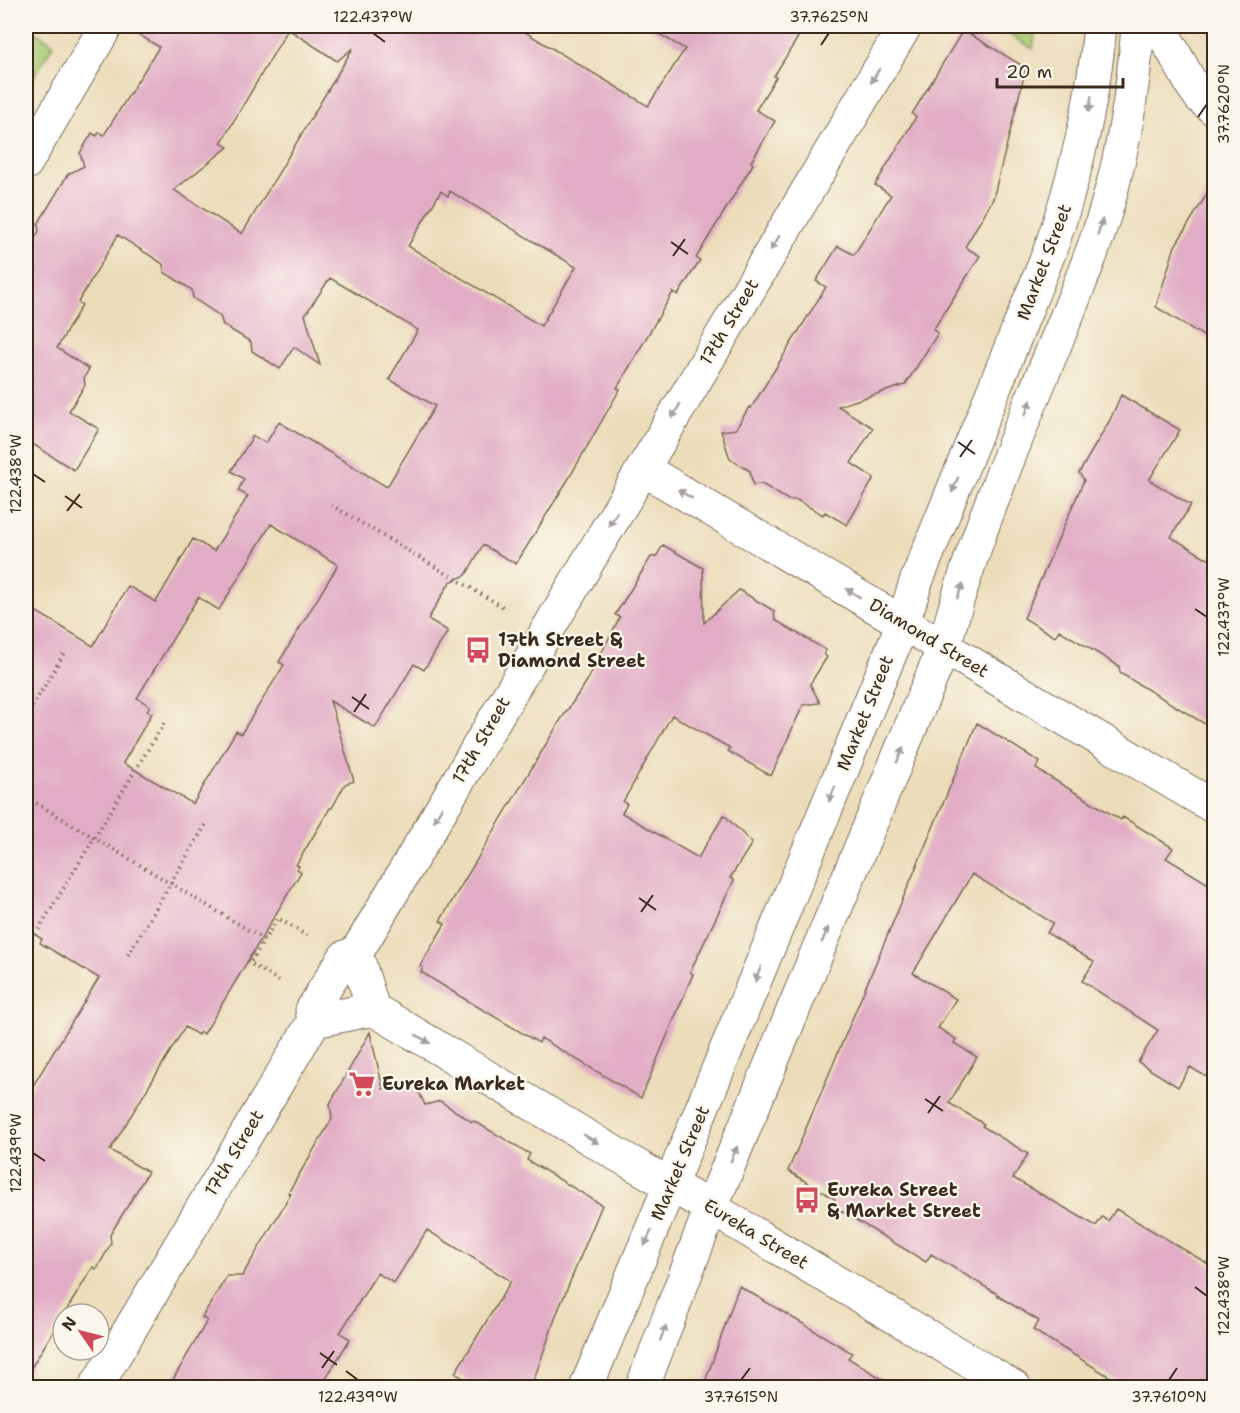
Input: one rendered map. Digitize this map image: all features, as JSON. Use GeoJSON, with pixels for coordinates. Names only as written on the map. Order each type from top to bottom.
{"type":"FeatureCollection","features":[{"type":"Feature","properties":{"kind":"main road"},"geometry":{"type":"LineString","coordinates":[[26,163],[106,26]]}},
{"type":"Feature","properties":{"kind":"main road","name":"17th Street"},"geometry":{"type":"LineString","coordinates":[[95,1388],[314,1021],[312,1010],[345,957],[356,953],[905,26]]}},
{"type":"Feature","properties":{"kind":"main road","name":"Market Street"},"geometry":{"type":"LineString","coordinates":[[586,1388],[903,623],[916,582],[1049,253],[1065,209],[1088,115],[1100,26]]}},
{"type":"Feature","properties":{"kind":"main road"},"geometry":{"type":"LineString","coordinates":[[642,1388],[711,1208],[944,647],[956,604],[1005,468],[1082,277],[1098,233],[1124,139],[1132,90],[1138,26]]}},
{"type":"Feature","properties":{"kind":"main road"},"geometry":{"type":"LineString","coordinates":[[1160,26],[1191,85],[1201,98],[1215,109]]}},
{"type":"Feature","properties":{"kind":"main road","name":"Diamond Street"},"geometry":{"type":"LineString","coordinates":[[643,469],[1215,807]]}},
{"type":"Feature","properties":{"kind":"main road"},"geometry":{"type":"LineString","coordinates":[[314,1021],[373,1009],[356,953]]}},
{"type":"Feature","properties":{"kind":"main road","name":"Eureka Street"},"geometry":{"type":"LineString","coordinates":[[373,1009],[1015,1388]]}},
{"type":"Feature","properties":{"kind":"path"},"geometry":{"type":"LineString","coordinates":[[331,505],[503,607]]}},
{"type":"Feature","properties":{"kind":"path"},"geometry":{"type":"LineString","coordinates":[[26,717],[66,650]]}},
{"type":"Feature","properties":{"kind":"path"},"geometry":{"type":"LineString","coordinates":[[26,950],[166,720]]}},
{"type":"Feature","properties":{"kind":"path"},"geometry":{"type":"LineString","coordinates":[[26,797],[171,882],[264,940]]}},
{"type":"Feature","properties":{"kind":"path"},"geometry":{"type":"LineString","coordinates":[[128,955],[206,824]]}},
{"type":"Feature","properties":{"kind":"path"},"geometry":{"type":"LineString","coordinates":[[279,981],[250,963],[264,940],[278,918],[307,936]]}},
{"type":"Feature","properties":{"kind":"green space"},"geometry":{"type":"Polygon","coordinates":[[[26,26],[54,44],[26,90],[26,26]]]}},
{"type":"Feature","properties":{"kind":"green space"},"geometry":{"type":"Polygon","coordinates":[[[995,26],[1036,26],[1033,49],[995,26]]]}},
{"type":"Feature","properties":{"kind":"building"},"geometry":{"type":"Polygon","coordinates":[[[125,26],[515,26],[648,106],[685,49],[645,26],[805,26],[756,110],[775,121],[751,162],[753,164],[696,258],[700,260],[678,295],[673,292],[617,388],[620,389],[569,478],[516,564],[483,545],[466,575],[450,582],[428,619],[448,631],[424,670],[414,664],[375,728],[330,701],[354,781],[345,784],[296,865],[299,866],[297,869],[301,872],[204,1034],[200,1032],[198,1035],[185,1027],[110,1150],[148,1172],[110,1235],[111,1243],[97,1269],[93,1267],[71,1302],[51,1302],[51,1335],[26,1376],[26,1097],[99,978],[40,943],[42,939],[26,929],[26,605],[93,646],[128,586],[156,602],[193,539],[214,551],[248,496],[238,491],[244,479],[231,471],[253,436],[266,443],[279,422],[387,487],[435,406],[389,379],[418,330],[330,278],[305,315],[320,365],[294,347],[280,369],[252,351],[251,342],[223,325],[220,316],[193,298],[192,290],[164,272],[163,264],[118,235],[78,302],[82,305],[57,348],[89,369],[84,378],[85,385],[69,411],[99,429],[74,470],[26,440],[26,254],[39,231],[38,224],[68,174],[84,166],[80,153],[92,133],[97,136],[99,132],[104,135],[159,47],[125,26]],[[288,29],[221,143],[228,147],[174,190],[242,234],[353,48],[337,61],[288,29]],[[441,191],[408,246],[541,326],[576,267],[450,191],[448,196],[441,191]],[[271,524],[219,610],[198,597],[137,698],[150,706],[147,711],[152,713],[123,763],[193,804],[236,731],[241,734],[284,665],[279,662],[338,565],[271,524]]]}},
{"type":"Feature","properties":{"kind":"building"},"geometry":{"type":"Polygon","coordinates":[[[963,30],[1026,68],[993,199],[965,247],[980,256],[933,330],[938,333],[905,385],[838,406],[873,428],[851,463],[874,478],[847,525],[797,500],[788,500],[762,484],[753,485],[750,471],[730,459],[721,431],[736,429],[749,407],[751,408],[826,287],[816,281],[838,246],[854,255],[891,195],[875,185],[916,117],[912,114],[963,30]]]}},
{"type":"Feature","properties":{"kind":"building"},"geometry":{"type":"Polygon","coordinates":[[[1215,181],[1215,343],[1156,307],[1175,246],[1215,181]]]}},
{"type":"Feature","properties":{"kind":"building"},"geometry":{"type":"Polygon","coordinates":[[[1121,395],[1180,430],[1149,480],[1191,505],[1171,537],[1215,563],[1215,730],[1120,673],[1119,666],[1059,630],[1055,637],[1024,618],[1084,480],[1079,473],[1110,420],[1121,395]]]}},
{"type":"Feature","properties":{"kind":"building"},"geometry":{"type":"Polygon","coordinates":[[[663,545],[703,568],[704,623],[739,590],[774,611],[775,620],[826,650],[824,654],[827,657],[810,684],[820,703],[803,705],[771,776],[728,751],[730,748],[672,715],[623,802],[627,804],[622,813],[698,858],[724,815],[752,843],[730,878],[734,880],[690,972],[693,974],[641,1098],[541,1038],[539,1043],[458,995],[421,972],[423,967],[420,966],[445,924],[440,921],[560,721],[587,681],[620,617],[615,615],[651,557],[656,557],[663,545]]]}},
{"type":"Feature","properties":{"kind":"building"},"geometry":{"type":"Polygon","coordinates":[[[977,723],[1040,762],[1036,769],[1121,820],[1123,817],[1173,848],[1166,858],[1215,888],[1215,1082],[1190,1067],[1178,1087],[1138,1062],[1158,1030],[1082,981],[1094,962],[1047,933],[1053,923],[972,874],[913,973],[956,999],[938,1028],[956,1039],[954,1043],[977,1057],[949,1103],[1028,1154],[1013,1178],[1096,1226],[1102,1217],[1108,1221],[1116,1209],[1215,1268],[1215,1388],[1128,1388],[1033,1330],[1039,1321],[999,1295],[931,1254],[926,1262],[831,1205],[835,1199],[788,1171],[977,723]]]}},
{"type":"Feature","properties":{"kind":"building"},"geometry":{"type":"Polygon","coordinates":[[[370,1032],[383,1089],[405,1081],[417,1088],[425,1105],[440,1101],[472,1122],[474,1121],[530,1154],[527,1160],[602,1205],[557,1313],[531,1388],[479,1388],[455,1373],[511,1281],[427,1230],[394,1283],[377,1273],[340,1333],[350,1339],[320,1388],[168,1388],[207,1321],[202,1317],[227,1276],[242,1276],[291,1194],[288,1193],[332,1119],[330,1104],[370,1032]]]}},
{"type":"Feature","properties":{"kind":"building"},"geometry":{"type":"Polygon","coordinates":[[[739,1286],[852,1353],[848,1358],[897,1388],[703,1388],[739,1286]]]}},
{"type":"Feature","properties":{"kind":"place","name":"17th Street & Diamond Street"},"geometry":{"type":"Point","coordinates":[478,650]}},
{"type":"Feature","properties":{"kind":"place","name":"Eureka Market"},"geometry":{"type":"Point","coordinates":[362,1084]}},
{"type":"Feature","properties":{"kind":"place","name":"Eureka Street & Market Street"},"geometry":{"type":"Point","coordinates":[807,1200]}}]}
